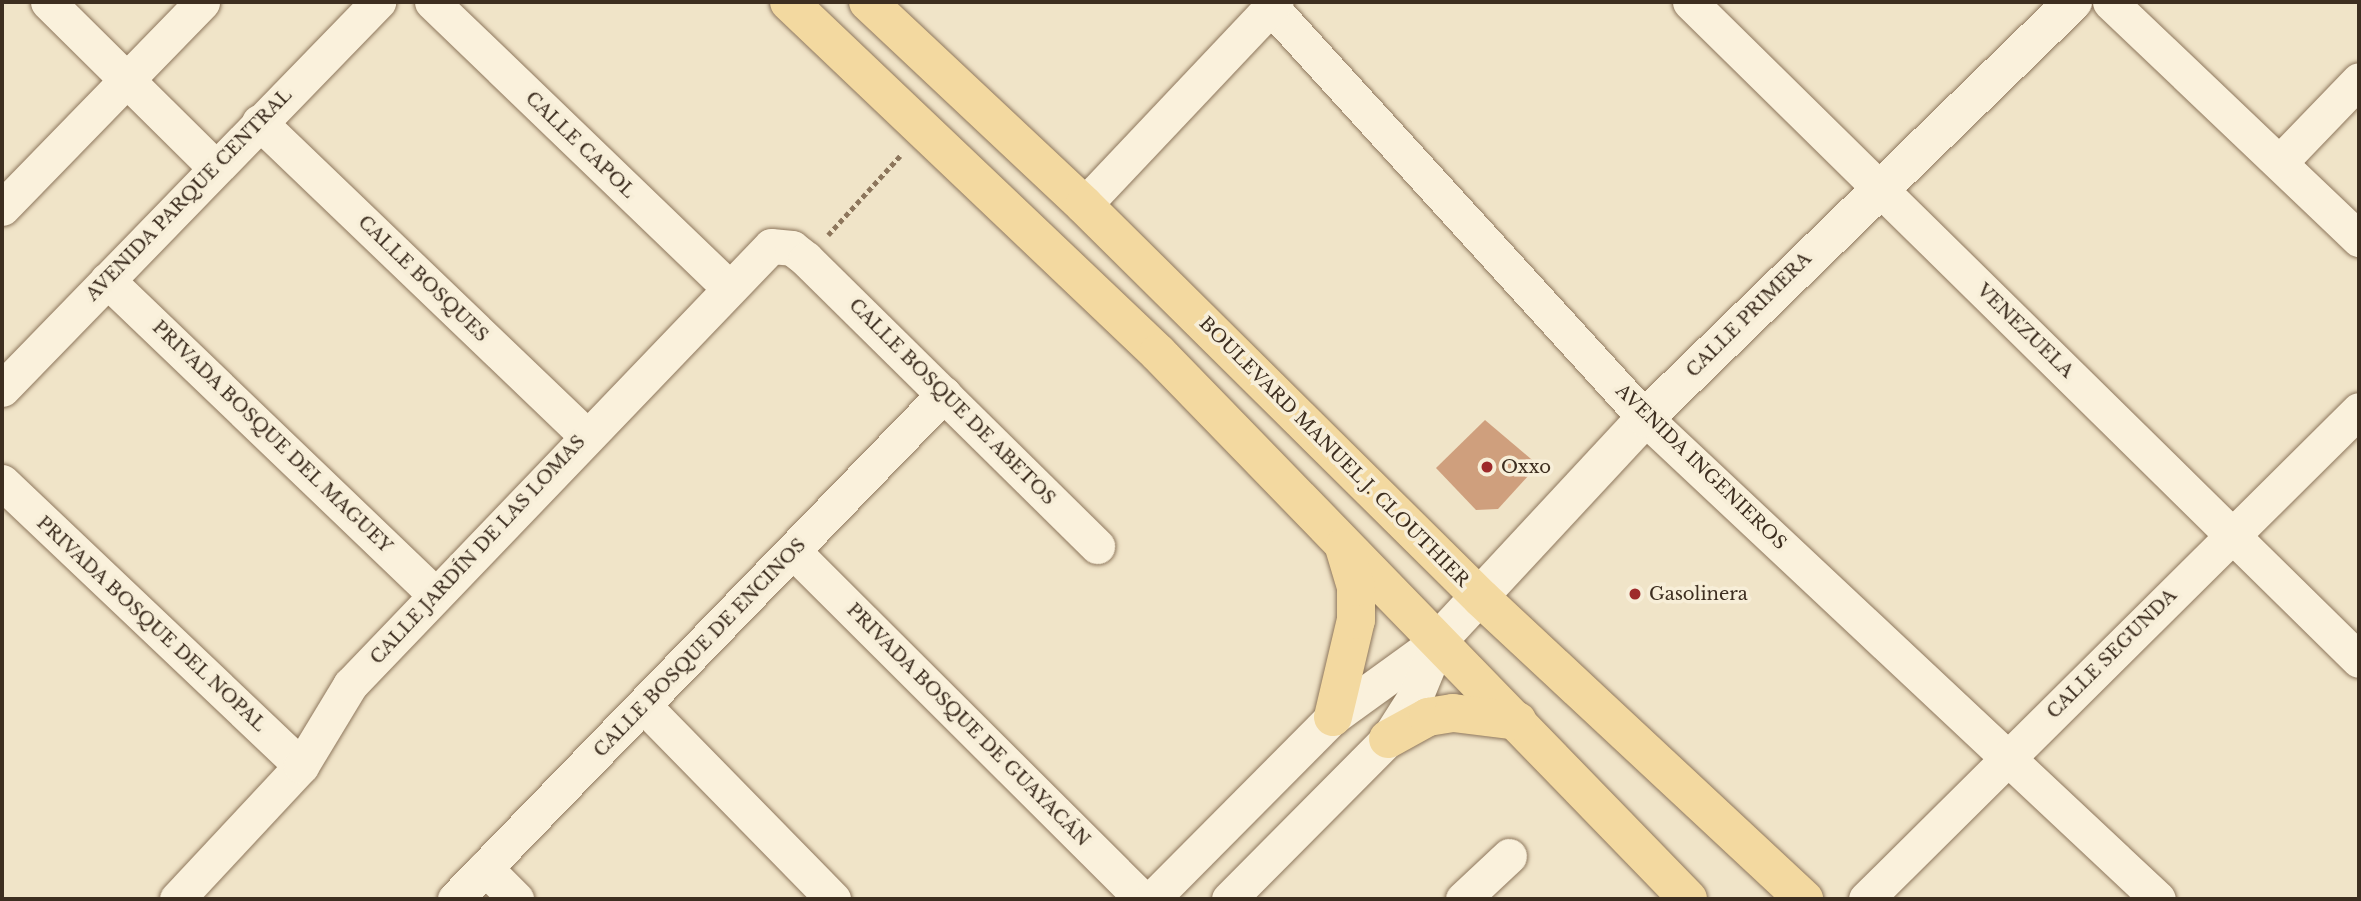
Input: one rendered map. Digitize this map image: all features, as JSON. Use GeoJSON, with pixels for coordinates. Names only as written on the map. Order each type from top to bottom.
{"type":"FeatureCollection","features":[{"type":"Feature","properties":{"kind":"main road"},"geometry":{"type":"LineString","coordinates":[[789,2],[1158,354],[1518,721],[1688,899]]}},
{"type":"Feature","properties":{"kind":"main road","name":"BOULEVARD MANUEL J. CLOUTHIER"},"geometry":{"type":"LineString","coordinates":[[868,2],[1084,205],[1482,598],[1804,899]]}},
{"type":"Feature","properties":{"kind":"main road"},"geometry":{"type":"LineString","coordinates":[[1333,717],[1356,620],[1356,587],[1345,547]]}},
{"type":"Feature","properties":{"kind":"main road"},"geometry":{"type":"LineString","coordinates":[[1388,739],[1428,717],[1453,713],[1518,721]]}},
{"type":"Feature","properties":{"kind":"street"},"geometry":{"type":"LineString","coordinates":[[48,2],[215,167]]}},
{"type":"Feature","properties":{"kind":"street"},"geometry":{"type":"LineString","coordinates":[[2,208],[202,2]]}},
{"type":"Feature","properties":{"kind":"street","name":"AVENIDA PARQUE CENTRAL"},"geometry":{"type":"LineString","coordinates":[[2,389],[378,2]]}},
{"type":"Feature","properties":{"kind":"street","name":"CALLE CAPOL"},"geometry":{"type":"LineString","coordinates":[[432,2],[729,288]]}},
{"type":"Feature","properties":{"kind":"street","name":"VENEZUELA"},"geometry":{"type":"LineString","coordinates":[[1690,2],[1878,189],[2234,533],[2359,660]]}},
{"type":"Feature","properties":{"kind":"street","name":"CALLE PRIMERA"},"geometry":{"type":"LineString","coordinates":[[1438,641],[1482,598],[1645,418],[2073,2]]}},
{"type":"Feature","properties":{"kind":"street"},"geometry":{"type":"LineString","coordinates":[[2110,2],[2281,161],[2359,239]]}},
{"type":"Feature","properties":{"kind":"street"},"geometry":{"type":"LineString","coordinates":[[1084,205],[1274,4]]}},
{"type":"Feature","properties":{"kind":"street","name":"AVENIDA INGENIEROS"},"geometry":{"type":"LineString","coordinates":[[1274,4],[1645,418],[2009,756],[2158,899]]}},
{"type":"Feature","properties":{"kind":"street"},"geometry":{"type":"LineString","coordinates":[[2281,161],[2359,80]]}},
{"type":"Feature","properties":{"kind":"street","name":"CALLE BOSQUES"},"geometry":{"type":"LineString","coordinates":[[259,122],[587,436]]}},
{"type":"Feature","properties":{"kind":"street","name":"CALLE JARDÍN DE LAS LOMAS"},"geometry":{"type":"LineString","coordinates":[[177,899],[301,766],[350,685],[729,288],[771,246],[792,248],[806,259]]}},
{"type":"Feature","properties":{"kind":"street","name":"CALLE BOSQUE DE ABETOS"},"geometry":{"type":"LineString","coordinates":[[806,259],[1097,546]]}},
{"type":"Feature","properties":{"kind":"street","name":"PRIVADA BOSQUE DEL MAGUEY"},"geometry":{"type":"LineString","coordinates":[[107,280],[436,595]]}},
{"type":"Feature","properties":{"kind":"street","name":"CALLE BOSQUE DE ENCINOS"},"geometry":{"type":"LineString","coordinates":[[455,899],[645,707],[944,394]]}},
{"type":"Feature","properties":{"kind":"street","name":"CALLE SEGUNDA"},"geometry":{"type":"LineString","coordinates":[[1866,899],[2359,410]]}},
{"type":"Feature","properties":{"kind":"street","name":"PRIVADA BOSQUE DEL NOPAL"},"geometry":{"type":"LineString","coordinates":[[2,482],[301,766]]}},
{"type":"Feature","properties":{"kind":"street","name":"PRIVADA BOSQUE DE GUAYACÁN"},"geometry":{"type":"LineString","coordinates":[[793,551],[1142,899]]}},
{"type":"Feature","properties":{"kind":"street"},"geometry":{"type":"LineString","coordinates":[[1152,899],[1333,717],[1438,641]]}},
{"type":"Feature","properties":{"kind":"street"},"geometry":{"type":"LineString","coordinates":[[1229,899],[1388,739],[1416,695],[1438,641]]}},
{"type":"Feature","properties":{"kind":"street"},"geometry":{"type":"LineString","coordinates":[[645,707],[833,899]]}},
{"type":"Feature","properties":{"kind":"street"},"geometry":{"type":"LineString","coordinates":[[1462,899],[1509,856]]}},
{"type":"Feature","properties":{"kind":"street"},"geometry":{"type":"LineString","coordinates":[[485,868],[516,899]]}},
{"type":"Feature","properties":{"kind":"path"},"geometry":{"type":"LineString","coordinates":[[806,259],[925,130]]}},
{"type":"Feature","properties":{"kind":"building","name":"Oxxo"},"geometry":{"type":"Polygon","coordinates":[[[1485,420],[1538,465],[1498,509],[1476,510],[1436,468],[1485,420]]]}},
{"type":"Feature","properties":{"kind":"place","name":"Oxxo"},"geometry":{"type":"Point","coordinates":[1487,467]}},
{"type":"Feature","properties":{"kind":"place","name":"Gasolinera"},"geometry":{"type":"Point","coordinates":[1635,594]}}]}
